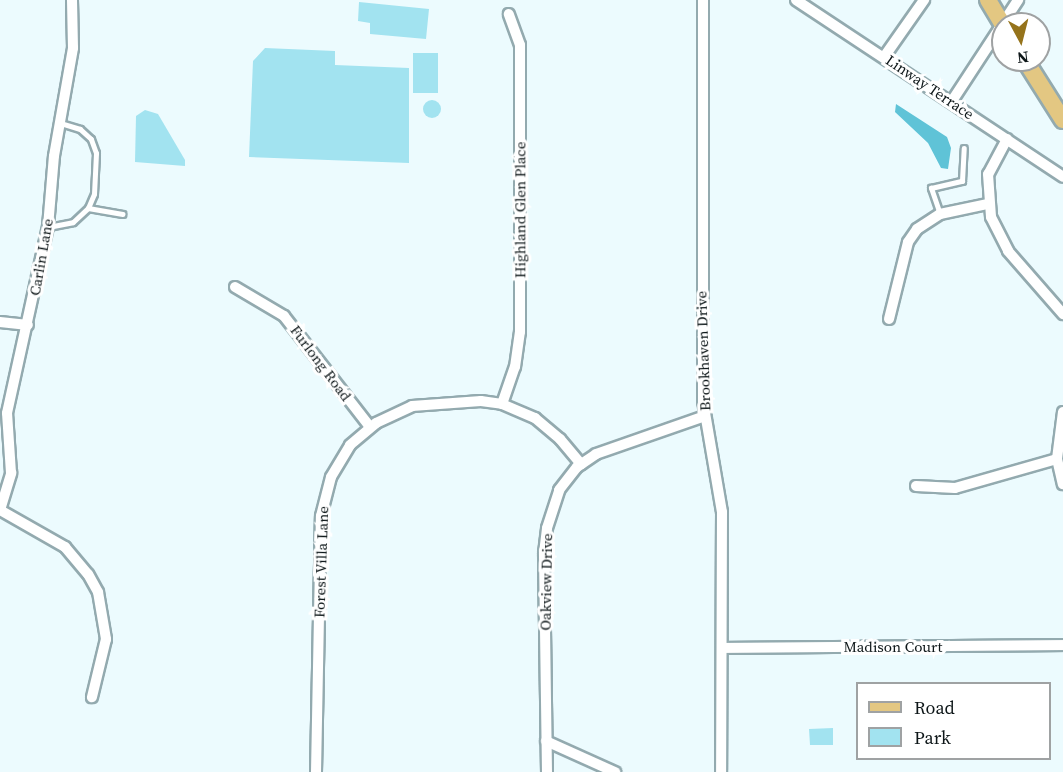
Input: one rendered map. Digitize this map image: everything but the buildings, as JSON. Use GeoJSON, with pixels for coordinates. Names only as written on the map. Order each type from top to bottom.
{"type":"FeatureCollection","features":[{"type":"Feature","properties":{"kind":"main road"},"geometry":{"type":"LineString","coordinates":[[1033,72],[1063,120]]}},
{"type":"Feature","properties":{"kind":"street","name":"Carlin Lane"},"geometry":{"type":"LineString","coordinates":[[0,510],[11,473],[7,413],[48,227],[60,123],[73,48],[72,0]]}},
{"type":"Feature","properties":{"kind":"street","name":"Brookhaven Drive"},"geometry":{"type":"LineString","coordinates":[[703,0],[705,416],[722,512],[721,772]]}},
{"type":"Feature","properties":{"kind":"street","name":"Linway Terrace"},"geometry":{"type":"LineString","coordinates":[[796,0],[952,101],[1063,177]]}},
{"type":"Feature","properties":{"kind":"street"},"geometry":{"type":"LineString","coordinates":[[884,57],[924,0]]}},
{"type":"Feature","properties":{"kind":"street","name":"Highland Glen Place"},"geometry":{"type":"LineString","coordinates":[[502,404],[514,367],[520,332],[520,45],[509,14]]}},
{"type":"Feature","properties":{"kind":"street"},"geometry":{"type":"LineString","coordinates":[[952,101],[991,42]]}},
{"type":"Feature","properties":{"kind":"street"},"geometry":{"type":"LineString","coordinates":[[1007,139],[990,167],[988,204],[994,225],[1008,251],[1063,314]]}},
{"type":"Feature","properties":{"kind":"street"},"geometry":{"type":"LineString","coordinates":[[889,319],[908,242],[924,223],[940,214],[988,204]]}},
{"type":"Feature","properties":{"kind":"street","name":"Furlong Road"},"geometry":{"type":"LineString","coordinates":[[235,287],[284,316],[370,427]]}},
{"type":"Feature","properties":{"kind":"street"},"geometry":{"type":"LineString","coordinates":[[0,322],[28,325]]}},
{"type":"Feature","properties":{"kind":"street","name":"Forest Villa Lane"},"geometry":{"type":"LineString","coordinates":[[316,772],[323,506],[340,459],[370,427],[393,413],[433,402],[502,404],[536,418],[561,438],[581,464]]}},
{"type":"Feature","properties":{"kind":"street"},"geometry":{"type":"LineString","coordinates":[[1063,412],[1057,459],[1063,484]]}},
{"type":"Feature","properties":{"kind":"street","name":"Oakview Drive"},"geometry":{"type":"LineString","coordinates":[[547,772],[547,528],[559,490],[581,464],[596,454],[705,416]]}},
{"type":"Feature","properties":{"kind":"street"},"geometry":{"type":"LineString","coordinates":[[916,486],[955,488],[1057,459]]}},
{"type":"Feature","properties":{"kind":"street"},"geometry":{"type":"LineString","coordinates":[[0,510],[65,547],[88,574],[98,592],[106,639],[92,697]]}},
{"type":"Feature","properties":{"kind":"street","name":"Madison Court"},"geometry":{"type":"LineString","coordinates":[[722,648],[1063,645]]}},
{"type":"Feature","properties":{"kind":"street"},"geometry":{"type":"LineString","coordinates":[[546,741],[615,772]]}},
{"type":"Feature","properties":{"kind":"lane"},"geometry":{"type":"LineString","coordinates":[[48,227],[73,222],[88,208],[94,194],[96,153],[91,139],[80,129],[60,123]]}},
{"type":"Feature","properties":{"kind":"lane"},"geometry":{"type":"LineString","coordinates":[[940,214],[931,188],[962,181],[964,148]]}},
{"type":"Feature","properties":{"kind":"lane"},"geometry":{"type":"LineString","coordinates":[[88,208],[122,214]]}},
{"type":"Feature","properties":{"kind":"green space"},"geometry":{"type":"Polygon","coordinates":[[[359,2],[429,9],[426,39],[370,34],[370,23],[358,21],[359,2]]]}},
{"type":"Feature","properties":{"kind":"green space"},"geometry":{"type":"Polygon","coordinates":[[[265,48],[335,51],[335,65],[409,68],[409,163],[249,157],[253,61],[265,48]]]}},
{"type":"Feature","properties":{"kind":"green space"},"geometry":{"type":"Polygon","coordinates":[[[413,53],[438,53],[438,93],[413,93],[413,53]]]}},
{"type":"Feature","properties":{"kind":"green space"},"geometry":{"type":"Polygon","coordinates":[[[428,100],[436,100],[441,105],[439,116],[428,118],[423,113],[423,105],[428,100]]]}},
{"type":"Feature","properties":{"kind":"green space"},"geometry":{"type":"Polygon","coordinates":[[[145,110],[158,114],[185,160],[185,166],[135,162],[136,116],[145,110]]]}},
{"type":"Feature","properties":{"kind":"green space"},"geometry":{"type":"Polygon","coordinates":[[[833,728],[833,745],[810,745],[809,729],[833,728]]]}},
{"type":"Feature","properties":{"kind":"shaded area"},"geometry":{"type":"Polygon","coordinates":[[[896,104],[947,137],[951,148],[948,169],[941,168],[928,143],[895,112],[896,104]]]}}]}
